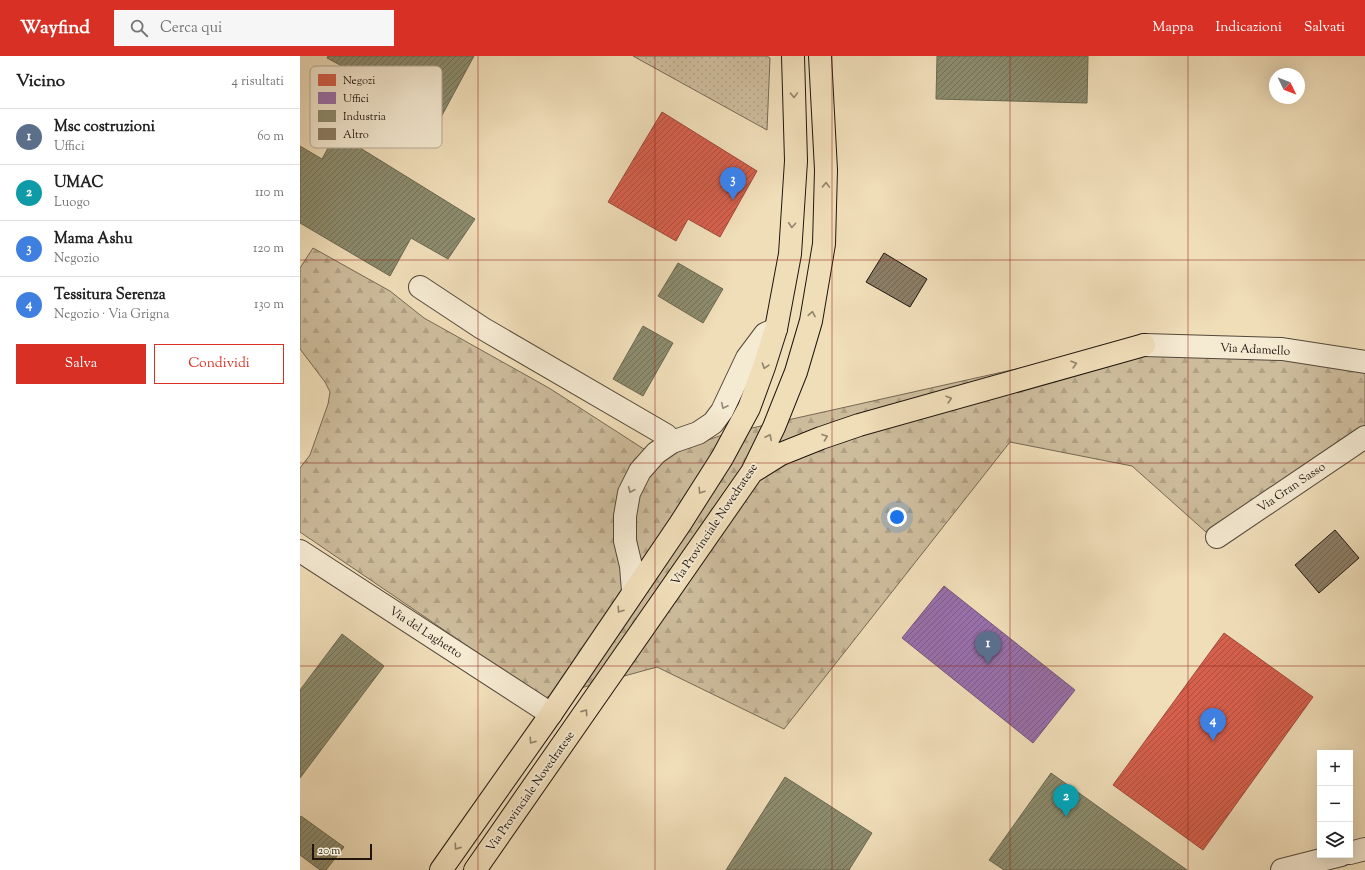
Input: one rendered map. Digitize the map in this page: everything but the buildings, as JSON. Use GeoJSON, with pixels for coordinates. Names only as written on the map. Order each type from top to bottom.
{"type":"FeatureCollection","features":[{"type":"Feature","properties":{"kind":"main road"},"geometry":{"type":"LineString","coordinates":[[441,870],[551,714],[633,591],[680,524],[722,458],[749,408],[776,329],[790,254],[796,161],[793,56]]}},
{"type":"Feature","properties":{"kind":"main road","name":"Via Provinciale Novedratese"},"geometry":{"type":"LineString","coordinates":[[475,870],[752,472],[774,427],[796,372],[811,320],[823,252],[826,170],[820,56]]}},
{"type":"Feature","properties":{"kind":"main road"},"geometry":{"type":"LineString","coordinates":[[752,472],[781,454],[859,425],[1144,345]]}},
{"type":"Feature","properties":{"kind":"street"},"geometry":{"type":"LineString","coordinates":[[420,287],[482,328],[666,435],[672,442]]}},
{"type":"Feature","properties":{"kind":"street"},"geometry":{"type":"LineString","coordinates":[[633,591],[631,566],[624,540],[624,516],[629,493],[640,471],[656,453],[672,442],[698,433],[713,422],[722,411],[747,358],[765,334],[776,329]]}},
{"type":"Feature","properties":{"kind":"street","name":"Via Adamello"},"geometry":{"type":"LineString","coordinates":[[1144,345],[1282,349],[1365,362]]}},
{"type":"Feature","properties":{"kind":"street","name":"Via Gran Sasso"},"geometry":{"type":"LineString","coordinates":[[1217,537],[1365,438]]}},
{"type":"Feature","properties":{"kind":"street","name":"Via del Laghetto"},"geometry":{"type":"LineString","coordinates":[[300,551],[551,714]]}},
{"type":"Feature","properties":{"kind":"street"},"geometry":{"type":"LineString","coordinates":[[1353,852],[1365,849]]}},
{"type":"Feature","properties":{"kind":"street"},"geometry":{"type":"LineString","coordinates":[[1282,870],[1329,858]]}},
{"type":"Feature","properties":{"kind":"green space"},"geometry":{"type":"Polygon","coordinates":[[[633,56],[767,56],[770,58],[767,130],[633,56]]]}},
{"type":"Feature","properties":{"kind":"green space"},"geometry":{"type":"Polygon","coordinates":[[[313,248],[390,291],[424,318],[549,388],[650,453],[694,445],[725,434],[1155,338],[1365,371],[1365,426],[1206,532],[1132,466],[1010,442],[784,729],[657,667],[544,698],[300,532],[300,468],[310,455],[328,404],[330,392],[325,382],[300,349],[300,268],[313,248]]]}},
{"type":"Feature","properties":{"kind":"place","name":"Mama Ashu"},"geometry":{"type":"Point","coordinates":[733,200]}},
{"type":"Feature","properties":{"kind":"place","name":"Msc costruzioni"},"geometry":{"type":"Point","coordinates":[988,664]}},
{"type":"Feature","properties":{"kind":"place","name":"Tessitura Serenza"},"geometry":{"type":"Point","coordinates":[1213,741]}},
{"type":"Feature","properties":{"kind":"place","name":"UMAC"},"geometry":{"type":"Point","coordinates":[1066,817]}}]}
